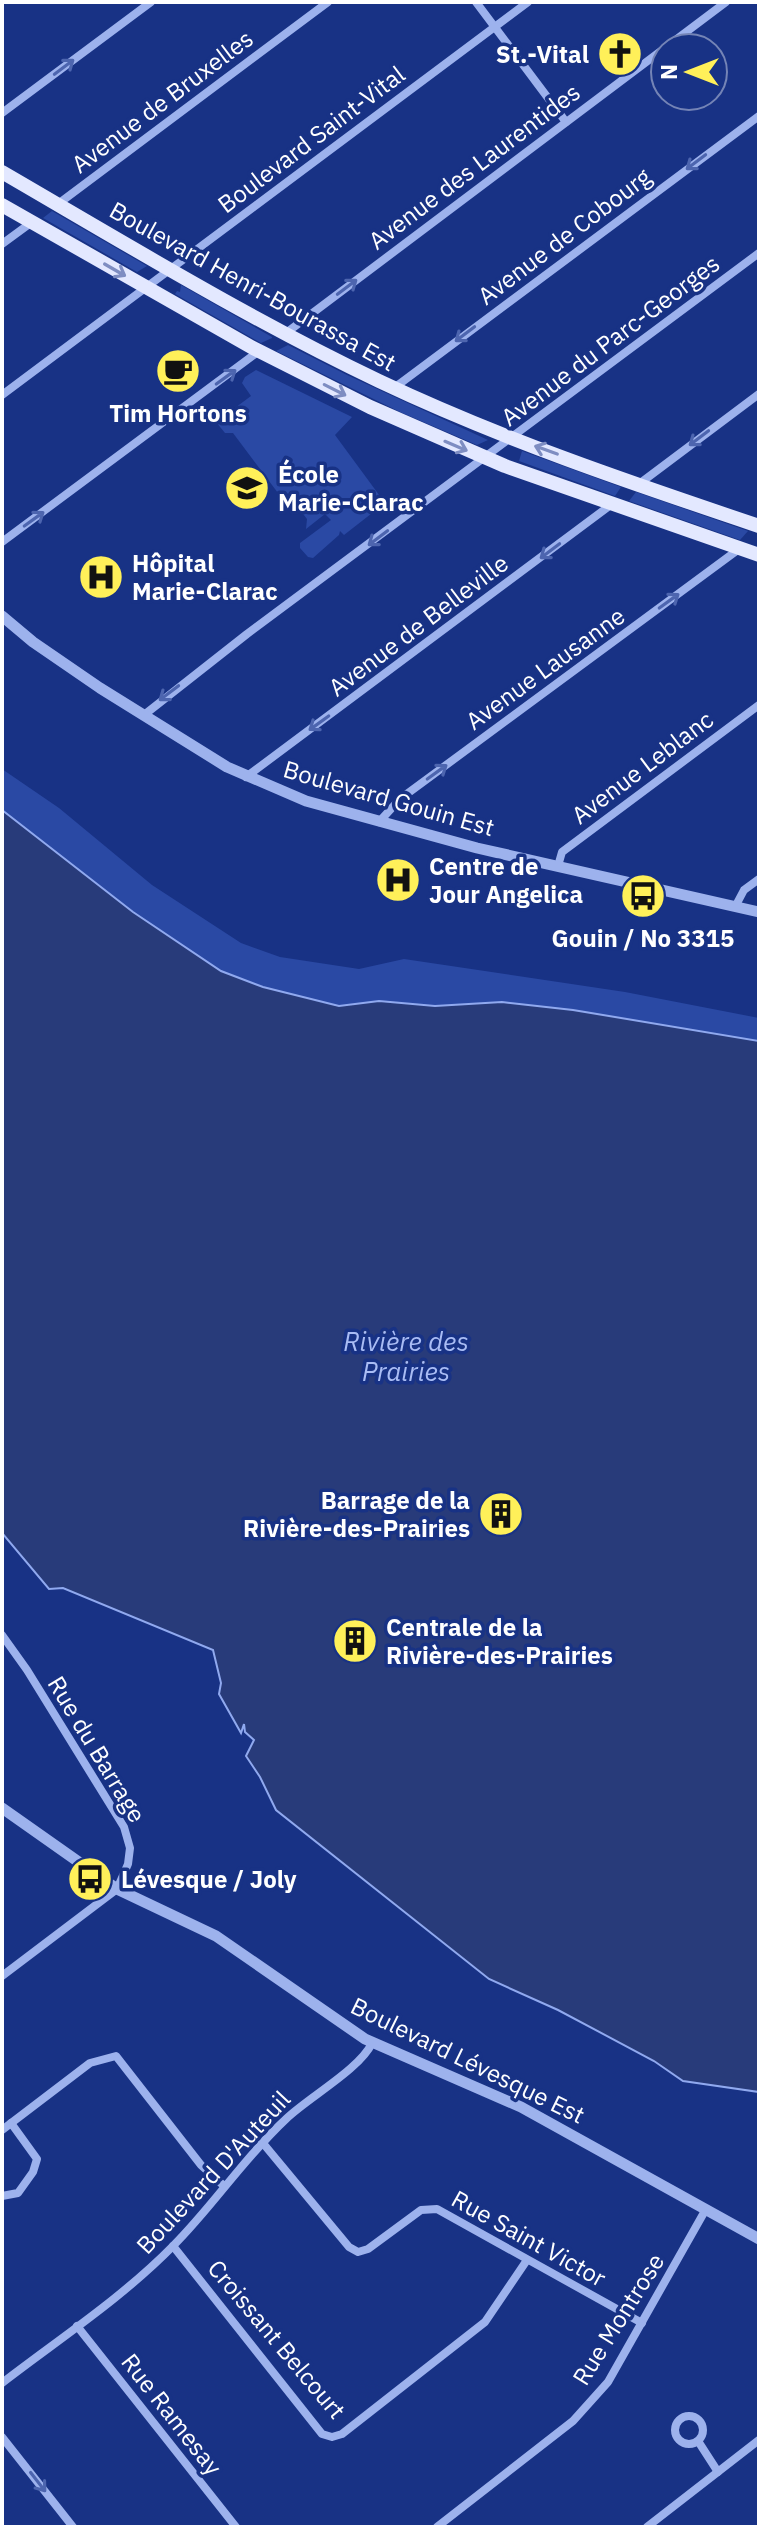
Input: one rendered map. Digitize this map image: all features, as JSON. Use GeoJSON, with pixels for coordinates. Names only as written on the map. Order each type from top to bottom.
{"type":"FeatureCollection","features":[{"type":"Feature","properties":{"kind":"main road","name":"Boulevard Henri-Bourassa Est"},"geometry":{"type":"LineString","coordinates":[[2,172],[285,334],[394,388],[512,438],[759,526]]}},
{"type":"Feature","properties":{"kind":"main road","name":"Boulevard Henri-Bourassa Est"},"geometry":{"type":"LineString","coordinates":[[2,205],[259,351],[370,407],[485,458],[759,555]]}},
{"type":"Feature","properties":{"kind":"street"},"geometry":{"type":"LineString","coordinates":[[2,113],[151,2]]}},
{"type":"Feature","properties":{"kind":"street","name":"Avenue de Bruxelles"},"geometry":{"type":"LineString","coordinates":[[58,204],[328,2]]}},
{"type":"Feature","properties":{"kind":"street"},"geometry":{"type":"LineString","coordinates":[[476,2],[566,122]]}},
{"type":"Feature","properties":{"kind":"street","name":"Boulevard Saint-Vital"},"geometry":{"type":"LineString","coordinates":[[2,395],[528,2]]}},
{"type":"Feature","properties":{"kind":"street","name":"Avenue des Laurentides"},"geometry":{"type":"LineString","coordinates":[[285,334],[726,2]]}},
{"type":"Feature","properties":{"kind":"street","name":"Avenue de Cobourg"},"geometry":{"type":"LineString","coordinates":[[394,388],[759,116]]}},
{"type":"Feature","properties":{"kind":"street"},"geometry":{"type":"LineString","coordinates":[[2,244],[32,222]]}},
{"type":"Feature","properties":{"kind":"street","name":"Avenue du Parc-Georges"},"geometry":{"type":"LineString","coordinates":[[144,715],[247,634],[759,253]]}},
{"type":"Feature","properties":{"kind":"street"},"geometry":{"type":"LineString","coordinates":[[2,542],[259,351]]}},
{"type":"Feature","properties":{"kind":"street"},"geometry":{"type":"LineString","coordinates":[[639,484],[759,394]]}},
{"type":"Feature","properties":{"kind":"street","name":"Avenue de Belleville"},"geometry":{"type":"LineString","coordinates":[[246,777],[612,504]]}},
{"type":"Feature","properties":{"kind":"street","name":"Avenue Lausanne"},"geometry":{"type":"LineString","coordinates":[[379,822],[400,799],[739,549]]}},
{"type":"Feature","properties":{"kind":"street","name":"Boulevard Gouin Est"},"geometry":{"type":"LineString","coordinates":[[2,616],[33,642],[144,715],[246,777],[306,801],[558,866],[759,912]]}},
{"type":"Feature","properties":{"kind":"street","name":"Avenue Leblanc"},"geometry":{"type":"LineString","coordinates":[[558,866],[562,852],[759,705]]}},
{"type":"Feature","properties":{"kind":"street"},"geometry":{"type":"LineString","coordinates":[[735,907],[744,890],[759,879]]}},
{"type":"Feature","properties":{"kind":"street","name":"Rue du Barrage"},"geometry":{"type":"LineString","coordinates":[[2,1635],[124,1827],[130,1848],[128,1864],[117,1889]]}},
{"type":"Feature","properties":{"kind":"street","name":"Boulevard Lévesque Est"},"geometry":{"type":"LineString","coordinates":[[2,1808],[117,1889],[216,1936],[344,2027],[372,2043],[521,2107],[759,2239]]}},
{"type":"Feature","properties":{"kind":"street"},"geometry":{"type":"LineString","coordinates":[[2,1976],[117,1889]]}},
{"type":"Feature","properties":{"kind":"street","name":"Boulevard D'Auteuil"},"geometry":{"type":"LineString","coordinates":[[2,2383],[143,2274],[173,2246],[262,2142],[296,2110],[363,2057],[372,2043]]}},
{"type":"Feature","properties":{"kind":"street"},"geometry":{"type":"LineString","coordinates":[[2,2130],[90,2063],[116,2056],[201,2165],[224,2186]]}},
{"type":"Feature","properties":{"kind":"street"},"geometry":{"type":"LineString","coordinates":[[2,2196],[18,2193],[33,2172],[37,2159],[11,2123]]}},
{"type":"Feature","properties":{"kind":"street","name":"Rue Saint Victor"},"geometry":{"type":"LineString","coordinates":[[262,2142],[349,2247],[358,2252],[368,2249],[421,2210],[437,2209],[642,2323]]}},
{"type":"Feature","properties":{"kind":"street","name":"Rue Montrose"},"geometry":{"type":"LineString","coordinates":[[437,2527],[573,2421],[608,2382],[706,2209]]}},
{"type":"Feature","properties":{"kind":"street","name":"Croissant Belcourt"},"geometry":{"type":"LineString","coordinates":[[173,2246],[322,2434],[332,2437],[342,2434],[485,2322],[527,2260]]}},
{"type":"Feature","properties":{"kind":"street","name":"Rue Ramesay"},"geometry":{"type":"LineString","coordinates":[[77,2326],[236,2527]]}},
{"type":"Feature","properties":{"kind":"street"},"geometry":{"type":"LineString","coordinates":[[2,2437],[73,2527]]}},
{"type":"Feature","properties":{"kind":"street"},"geometry":{"type":"LineString","coordinates":[[647,2527],[759,2440]]}},
{"type":"Feature","properties":{"kind":"street"},"geometry":{"type":"LineString","coordinates":[[698,2441],[718,2472]]}},
{"type":"Feature","properties":{"kind":"shaded area"},"geometry":{"type":"Polygon","coordinates":[[[52,211],[147,266],[137,272],[43,218],[52,211]]]}},
{"type":"Feature","properties":{"kind":"shaded area"},"geometry":{"type":"Polygon","coordinates":[[[181,285],[272,338],[261,343],[175,294],[180,292],[181,285]]]}},
{"type":"Feature","properties":{"kind":"shaded area"},"geometry":{"type":"Polygon","coordinates":[[[288,345],[488,440],[477,445],[400,412],[276,351],[288,345]]]}},
{"type":"Feature","properties":{"kind":"shaded area"},"geometry":{"type":"Polygon","coordinates":[[[256,370],[352,417],[335,435],[385,503],[344,535],[340,531],[313,558],[300,548],[300,543],[331,520],[325,514],[306,529],[307,519],[287,493],[281,497],[233,433],[225,433],[216,422],[251,396],[242,383],[256,370]]]}},
{"type":"Feature","properties":{"kind":"shaded area"},"geometry":{"type":"Polygon","coordinates":[[[522,451],[621,487],[615,496],[519,461],[522,451]]]}},
{"type":"Feature","properties":{"kind":"shaded area"},"geometry":{"type":"Polygon","coordinates":[[[636,492],[748,531],[740,540],[629,501],[636,492]]]}},
{"type":"Feature","properties":{"kind":"shaded area"},"geometry":{"type":"Polygon","coordinates":[[[2,769],[59,808],[152,885],[241,943],[280,957],[359,969],[404,959],[625,992],[759,1018],[759,1041],[573,1010],[502,1002],[435,1006],[379,1001],[339,1006],[263,987],[221,971],[133,912],[2,810],[2,769]]]}},
{"type":"Feature","properties":{"kind":"water","name":"Rivière des Prairies"},"geometry":{"type":"Polygon","coordinates":[[[2,810],[133,912],[221,971],[263,987],[339,1006],[379,1001],[435,1006],[502,1002],[573,1010],[759,1041],[759,2092],[683,2081],[654,2061],[558,2010],[489,1979],[276,1810],[246,1756],[254,1740],[245,1732],[244,1724],[241,1733],[219,1694],[221,1683],[213,1650],[63,1588],[49,1589],[2,1533],[2,810]]]}},
{"type":"Feature","properties":{"kind":"place","name":"St.-Vital"},"geometry":{"type":"Point","coordinates":[620,54]}},
{"type":"Feature","properties":{"kind":"place","name":"Tim Hortons"},"geometry":{"type":"Point","coordinates":[178,371]}},
{"type":"Feature","properties":{"kind":"place","name":"École Marie-Clarac"},"geometry":{"type":"Point","coordinates":[247,488]}},
{"type":"Feature","properties":{"kind":"place","name":"Hôpital Marie-Clarac"},"geometry":{"type":"Point","coordinates":[101,577]}},
{"type":"Feature","properties":{"kind":"place","name":"Centre de Jour Angelica"},"geometry":{"type":"Point","coordinates":[398,880]}},
{"type":"Feature","properties":{"kind":"place","name":"Gouin / No 3315"},"geometry":{"type":"Point","coordinates":[643,896]}},
{"type":"Feature","properties":{"kind":"place","name":"Barrage de la Rivière-des-Prairies"},"geometry":{"type":"Point","coordinates":[501,1514]}},
{"type":"Feature","properties":{"kind":"place","name":"Centrale de la Rivière-des-Prairies"},"geometry":{"type":"Point","coordinates":[355,1641]}},
{"type":"Feature","properties":{"kind":"place","name":"Lévesque / Joly"},"geometry":{"type":"Point","coordinates":[90,1879]}}]}
